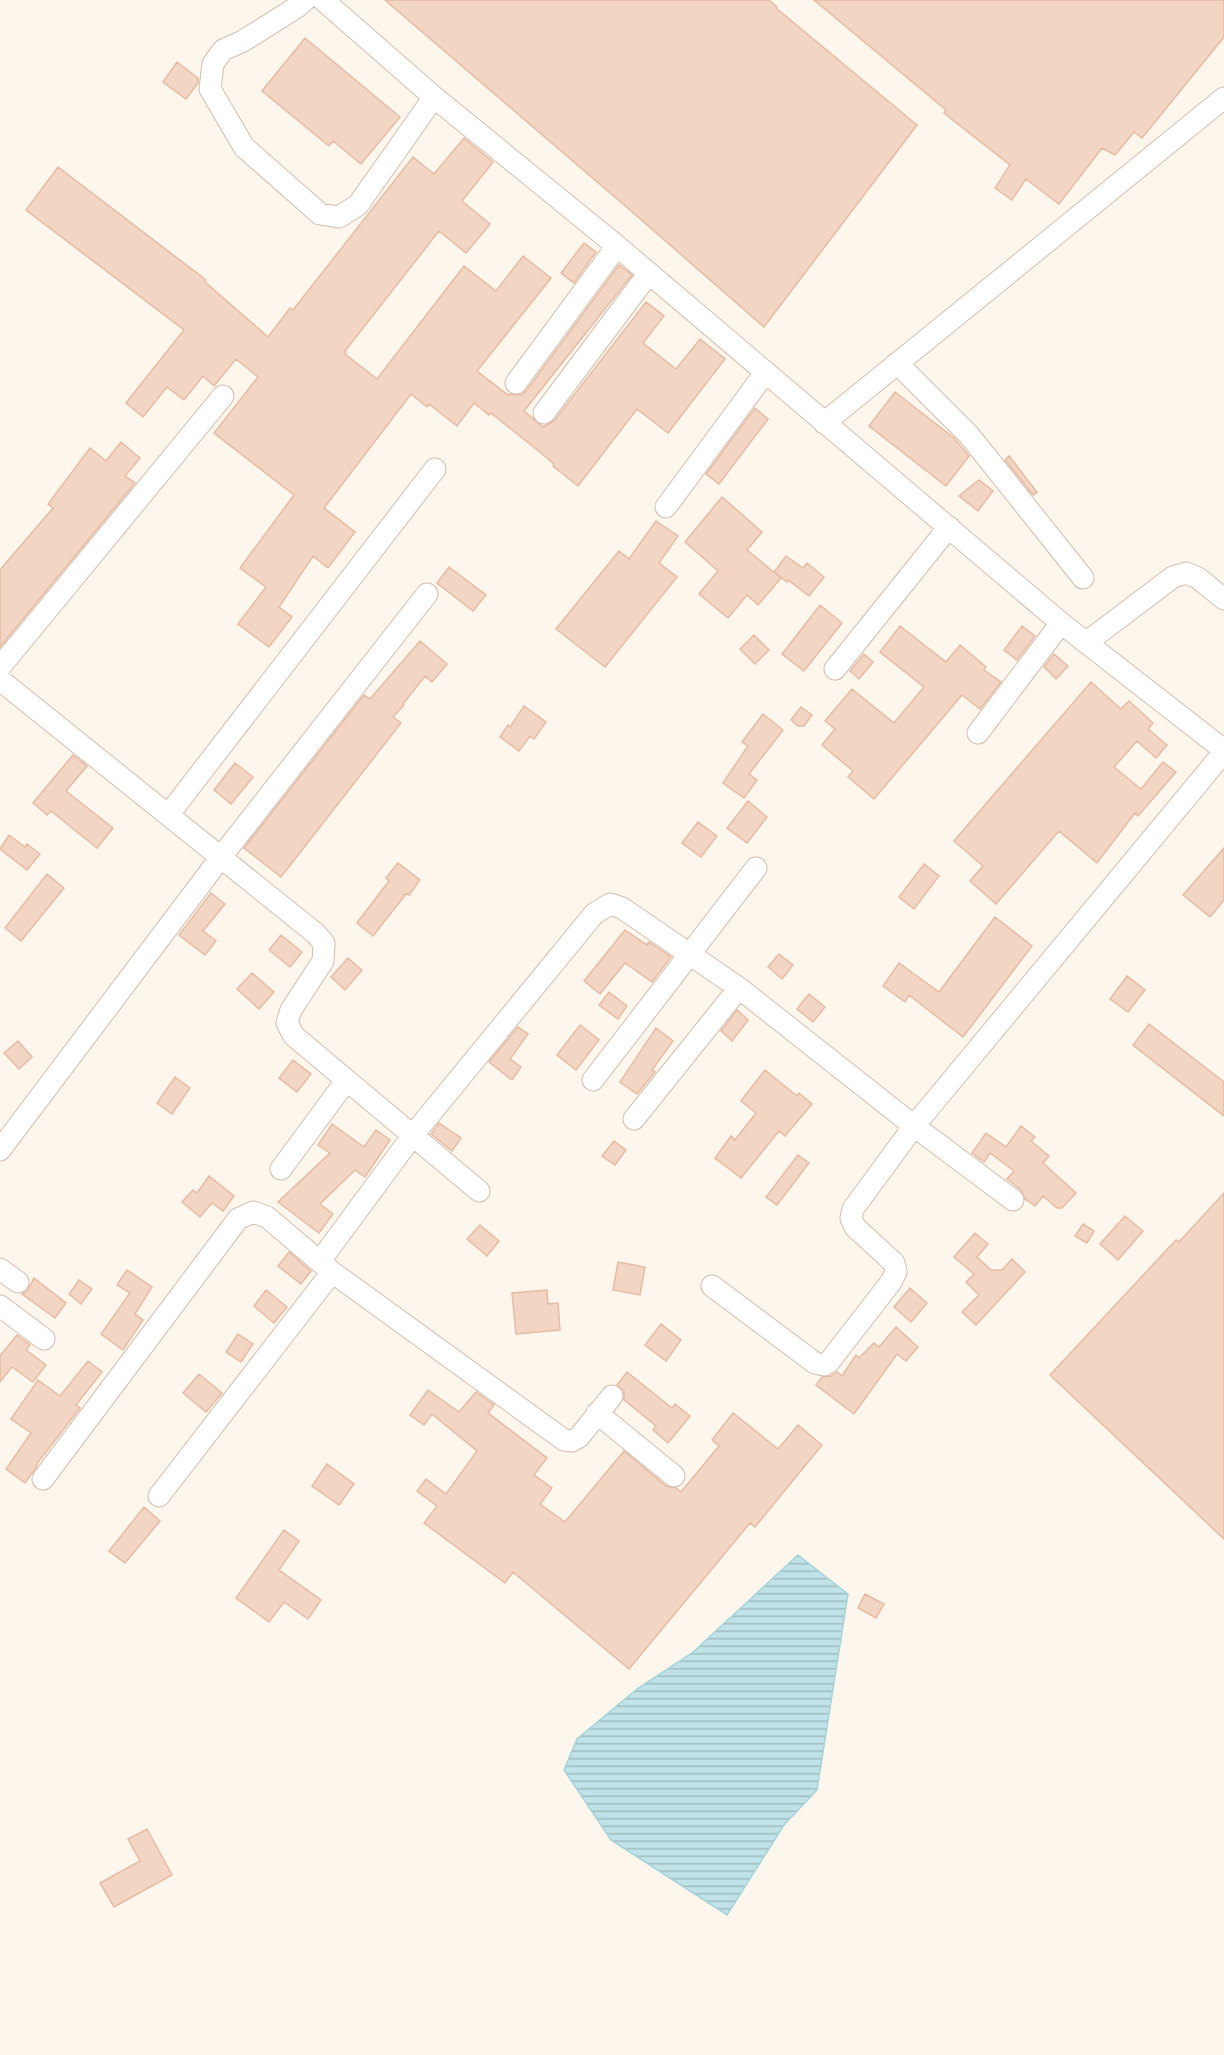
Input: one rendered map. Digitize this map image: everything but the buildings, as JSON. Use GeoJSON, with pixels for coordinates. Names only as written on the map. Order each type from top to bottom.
{"type":"FeatureCollection","features":[{"type":"Feature","properties":{"kind":"street"},"geometry":{"type":"LineString","coordinates":[[305,0],[252,35],[223,50],[213,64],[210,88],[244,147],[320,214],[339,217],[358,205],[434,96]]}},
{"type":"Feature","properties":{"kind":"street"},"geometry":{"type":"LineString","coordinates":[[323,0],[1061,623],[1224,751],[914,1126],[853,1209],[850,1218],[855,1227],[894,1263],[896,1272],[891,1282],[829,1362],[824,1365],[815,1363],[712,1286]]}},
{"type":"Feature","properties":{"kind":"street"},"geometry":{"type":"LineString","coordinates":[[824,423],[1224,98]]}},
{"type":"Feature","properties":{"kind":"street"},"geometry":{"type":"LineString","coordinates":[[516,383],[617,246]]}},
{"type":"Feature","properties":{"kind":"street"},"geometry":{"type":"LineString","coordinates":[[544,413],[649,273]]}},
{"type":"Feature","properties":{"kind":"street"},"geometry":{"type":"LineString","coordinates":[[897,363],[969,435],[1083,578]]}},
{"type":"Feature","properties":{"kind":"street"},"geometry":{"type":"LineString","coordinates":[[666,507],[765,373]]}},
{"type":"Feature","properties":{"kind":"street"},"geometry":{"type":"LineString","coordinates":[[0,668],[223,396]]}},
{"type":"Feature","properties":{"kind":"street"},"geometry":{"type":"LineString","coordinates":[[169,814],[435,469]]}},
{"type":"Feature","properties":{"kind":"street"},"geometry":{"type":"LineString","coordinates":[[835,669],[948,527]]}},
{"type":"Feature","properties":{"kind":"street"},"geometry":{"type":"LineString","coordinates":[[1087,642],[1173,577],[1186,573],[1198,578],[1224,599]]}},
{"type":"Feature","properties":{"kind":"street"},"geometry":{"type":"LineString","coordinates":[[0,1150],[221,857],[427,594]]}},
{"type":"Feature","properties":{"kind":"street"},"geometry":{"type":"LineString","coordinates":[[978,733],[1061,623]]}},
{"type":"Feature","properties":{"kind":"street"},"geometry":{"type":"LineString","coordinates":[[0,680],[315,933],[324,943],[323,961],[291,1010],[288,1023],[294,1036],[479,1191]]}},
{"type":"Feature","properties":{"kind":"street"},"geometry":{"type":"LineString","coordinates":[[593,1080],[756,868]]}},
{"type":"Feature","properties":{"kind":"street"},"geometry":{"type":"LineString","coordinates":[[159,1496],[326,1266],[413,1135],[594,914],[610,904],[622,908],[739,988],[914,1126],[1013,1200]]}},
{"type":"Feature","properties":{"kind":"street"},"geometry":{"type":"LineString","coordinates":[[634,1119],[739,988]]}},
{"type":"Feature","properties":{"kind":"street"},"geometry":{"type":"LineString","coordinates":[[281,1169],[346,1081]]}},
{"type":"Feature","properties":{"kind":"street"},"geometry":{"type":"LineString","coordinates":[[43,1479],[238,1219],[253,1212],[267,1217],[326,1266],[564,1440],[572,1441],[579,1437],[612,1396]]}},
{"type":"Feature","properties":{"kind":"street"},"geometry":{"type":"LineString","coordinates":[[0,1269],[18,1282]]}},
{"type":"Feature","properties":{"kind":"street"},"geometry":{"type":"LineString","coordinates":[[0,1306],[44,1340]]}},
{"type":"Feature","properties":{"kind":"street"},"geometry":{"type":"LineString","coordinates":[[597,1413],[674,1476]]}},
{"type":"Feature","properties":{"kind":"water"},"geometry":{"type":"Polygon","coordinates":[[[798,1555],[848,1594],[817,1790],[784,1825],[727,1915],[611,1840],[564,1770],[577,1739],[637,1689],[692,1653],[798,1555]]]}}]}
